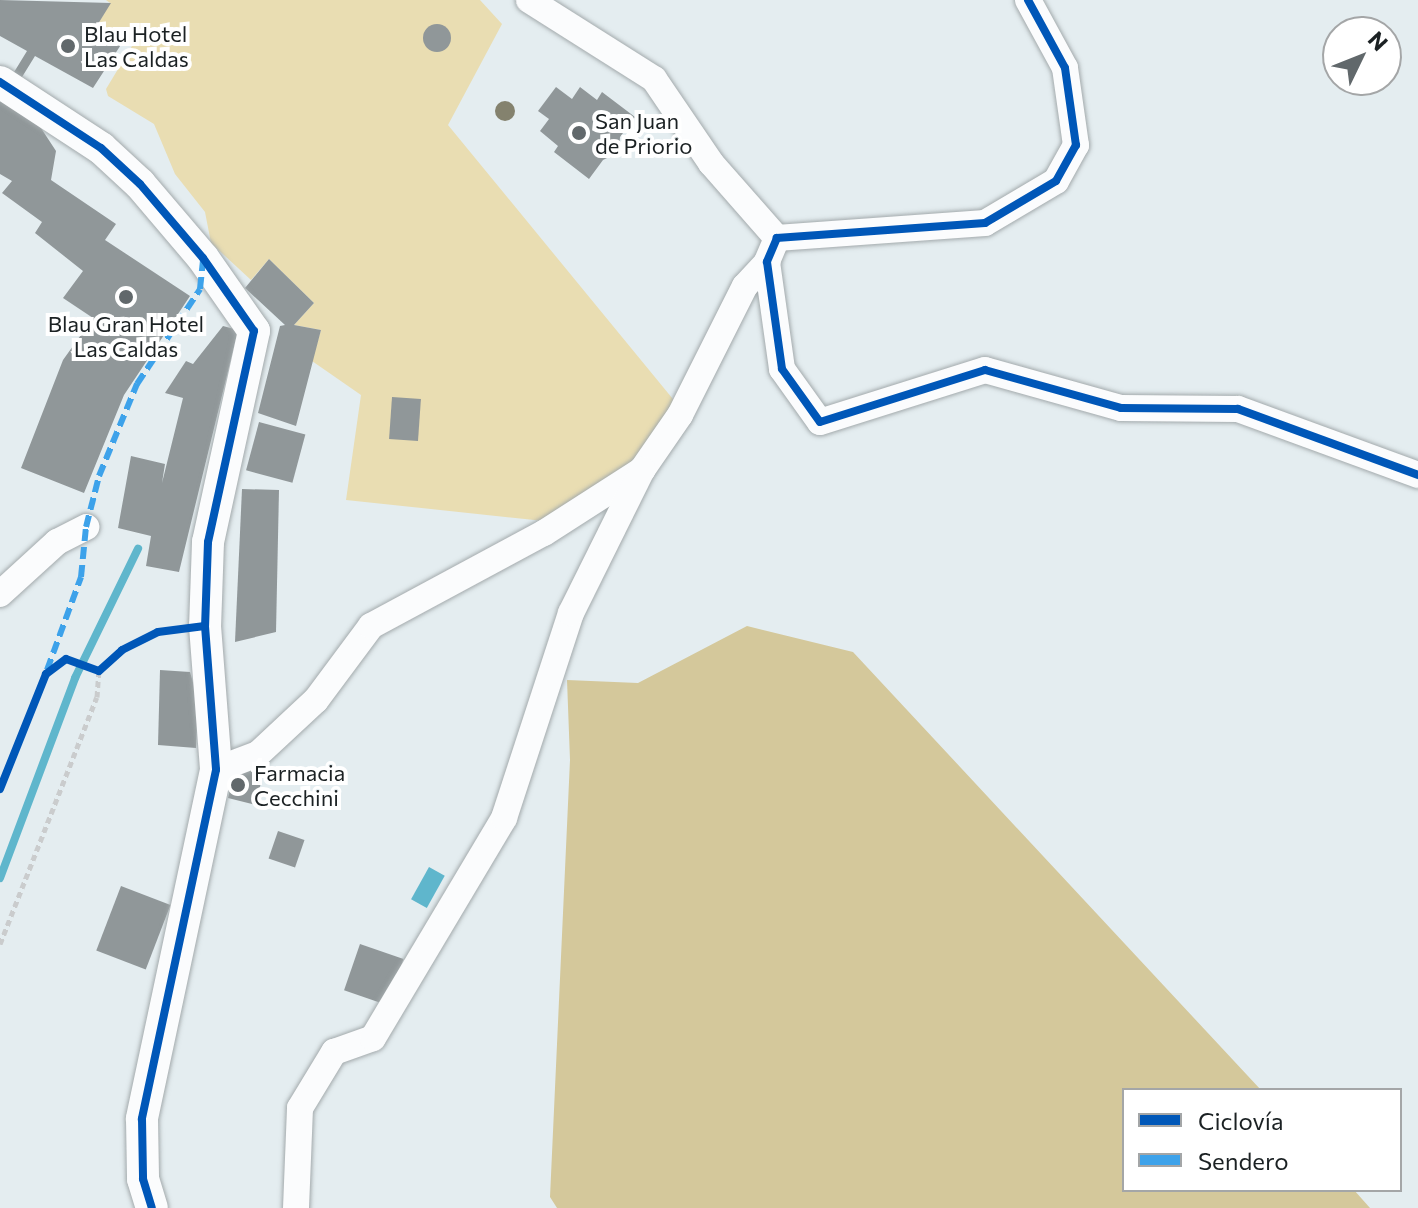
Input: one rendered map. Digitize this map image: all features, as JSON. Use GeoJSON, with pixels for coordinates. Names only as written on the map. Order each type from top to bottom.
{"type":"FeatureCollection","features":[{"type":"Feature","properties":{"kind":"street"},"geometry":{"type":"LineString","coordinates":[[529,0],[654,79],[711,163],[777,238]]}},
{"type":"Feature","properties":{"kind":"street"},"geometry":{"type":"LineString","coordinates":[[777,238],[985,223],[1056,181],[1076,145],[1065,68],[1028,0]]}},
{"type":"Feature","properties":{"kind":"street"},"geometry":{"type":"LineString","coordinates":[[0,82],[101,148],[140,184],[203,258],[254,331],[208,542],[205,626],[216,770],[142,1119],[143,1179],[152,1208]]}},
{"type":"Feature","properties":{"kind":"street"},"geometry":{"type":"LineString","coordinates":[[296,1208],[300,1108],[334,1052],[373,1038],[504,818],[571,613],[642,470],[680,415],[745,286],[767,262],[777,238]]}},
{"type":"Feature","properties":{"kind":"street"},"geometry":{"type":"LineString","coordinates":[[767,262],[782,369],[820,422],[985,370],[1121,408],[1238,409],[1418,475]]}},
{"type":"Feature","properties":{"kind":"street"},"geometry":{"type":"LineString","coordinates":[[216,770],[258,754],[316,700],[371,626],[544,533],[642,470]]}},
{"type":"Feature","properties":{"kind":"street"},"geometry":{"type":"LineString","coordinates":[[0,594],[57,542],[86,527]]}},
{"type":"Feature","properties":{"kind":"path"},"geometry":{"type":"LineString","coordinates":[[0,944],[97,697],[99,671]]}},
{"type":"Feature","properties":{"kind":"shaded area"},"geometry":{"type":"Polygon","coordinates":[[[106,0],[480,0],[502,24],[448,125],[677,404],[629,467],[544,521],[346,500],[361,395],[312,361],[321,330],[294,325],[314,303],[269,259],[251,280],[211,243],[205,212],[175,174],[154,124],[108,96],[106,89],[132,46],[98,24],[110,3],[106,0]]]}},
{"type":"Feature","properties":{"kind":"shaded area"},"geometry":{"type":"Polygon","coordinates":[[[747,626],[853,652],[1259,1088],[1122,1088],[1122,1192],[1356,1192],[1370,1208],[557,1208],[550,1197],[570,760],[567,680],[638,683],[747,626]]]}},
{"type":"Feature","properties":{"kind":"water"},"geometry":{"type":"Polygon","coordinates":[[[429,867],[445,876],[427,908],[411,899],[429,867]]]}},
{"type":"Feature","properties":{"kind":"building","name":"Blau Gran Hotel Las Caldas"},"geometry":{"type":"Polygon","coordinates":[[[0,0],[111,3],[98,24],[124,40],[93,88],[35,56],[6,103],[39,125],[56,151],[51,180],[116,224],[105,240],[190,296],[124,395],[84,493],[21,468],[63,360],[93,318],[63,298],[83,271],[35,233],[42,222],[2,193],[12,181],[0,174],[0,95],[27,51],[0,36],[0,0]]]}},
{"type":"Feature","properties":{"kind":"building"},"geometry":{"type":"Polygon","coordinates":[[[437,24],[447,28],[451,38],[447,48],[437,52],[427,48],[423,38],[427,28],[437,24]]]}},
{"type":"Feature","properties":{"kind":"building"},"geometry":{"type":"Polygon","coordinates":[[[556,87],[572,99],[580,87],[597,100],[602,92],[635,117],[620,137],[619,152],[603,160],[589,179],[554,152],[558,146],[540,131],[549,119],[538,111],[556,87]]]}},
{"type":"Feature","properties":{"kind":"building"},"geometry":{"type":"Polygon","coordinates":[[[269,259],[314,303],[294,325],[321,330],[296,426],[258,413],[280,326],[285,325],[245,288],[269,259]]]}},
{"type":"Feature","properties":{"kind":"building"},"geometry":{"type":"Polygon","coordinates":[[[223,326],[238,330],[179,572],[146,566],[151,536],[118,528],[131,456],[165,464],[162,483],[183,398],[165,393],[186,361],[193,364],[223,326]]]}},
{"type":"Feature","properties":{"kind":"building"},"geometry":{"type":"Polygon","coordinates":[[[392,397],[421,399],[418,441],[389,439],[392,397]]]}},
{"type":"Feature","properties":{"kind":"building"},"geometry":{"type":"Polygon","coordinates":[[[259,422],[305,434],[292,483],[246,470],[259,422]]]}},
{"type":"Feature","properties":{"kind":"building"},"geometry":{"type":"Polygon","coordinates":[[[242,489],[279,490],[276,632],[235,642],[242,489]]]}},
{"type":"Feature","properties":{"kind":"building"},"geometry":{"type":"Polygon","coordinates":[[[160,670],[190,672],[198,700],[196,748],[158,745],[160,670]]]}},
{"type":"Feature","properties":{"kind":"building"},"geometry":{"type":"Polygon","coordinates":[[[265,764],[256,805],[228,798],[234,772],[265,764]]]}},
{"type":"Feature","properties":{"kind":"building"},"geometry":{"type":"Polygon","coordinates":[[[278,831],[304,840],[295,868],[269,858],[278,831]]]}},
{"type":"Feature","properties":{"kind":"building"},"geometry":{"type":"Polygon","coordinates":[[[121,886],[170,905],[146,969],[96,950],[121,886]]]}},
{"type":"Feature","properties":{"kind":"building"},"geometry":{"type":"Polygon","coordinates":[[[360,944],[403,959],[388,1005],[344,990],[360,944]]]}},
{"type":"Feature","properties":{"kind":"waterway"},"geometry":{"type":"LineString","coordinates":[[0,878],[75,678],[138,549]]}},
{"type":"Feature","properties":{"kind":"marked path"},"geometry":{"type":"LineString","coordinates":[[47,670],[81,577],[86,527],[99,476],[137,384],[200,289],[203,258]]}},
{"type":"Feature","properties":{"kind":"cycle path"},"geometry":{"type":"LineString","coordinates":[[1028,0],[1065,68],[1076,145],[1056,181],[985,223],[777,238],[767,262],[782,369],[820,422],[985,370],[1121,408],[1238,409],[1418,475]]}},
{"type":"Feature","properties":{"kind":"cycle path"},"geometry":{"type":"LineString","coordinates":[[0,82],[101,148],[140,184],[203,258],[254,331],[208,542],[205,626],[216,770],[142,1119],[143,1179],[152,1208]]}},
{"type":"Feature","properties":{"kind":"cycle path"},"geometry":{"type":"LineString","coordinates":[[0,789],[46,674],[66,659],[99,671],[122,650],[158,632],[205,626]]}},
{"type":"Feature","properties":{"kind":"place","name":"Blau Hotel Las Caldas"},"geometry":{"type":"Point","coordinates":[68,46]}},
{"type":"Feature","properties":{"kind":"place","name":"San Juan de Priorio"},"geometry":{"type":"Point","coordinates":[579,133]}},
{"type":"Feature","properties":{"kind":"place","name":"Blau Gran Hotel Las Caldas"},"geometry":{"type":"Point","coordinates":[126,297]}},
{"type":"Feature","properties":{"kind":"place","name":"Farmacia Cecchini"},"geometry":{"type":"Point","coordinates":[238,785]}}]}
